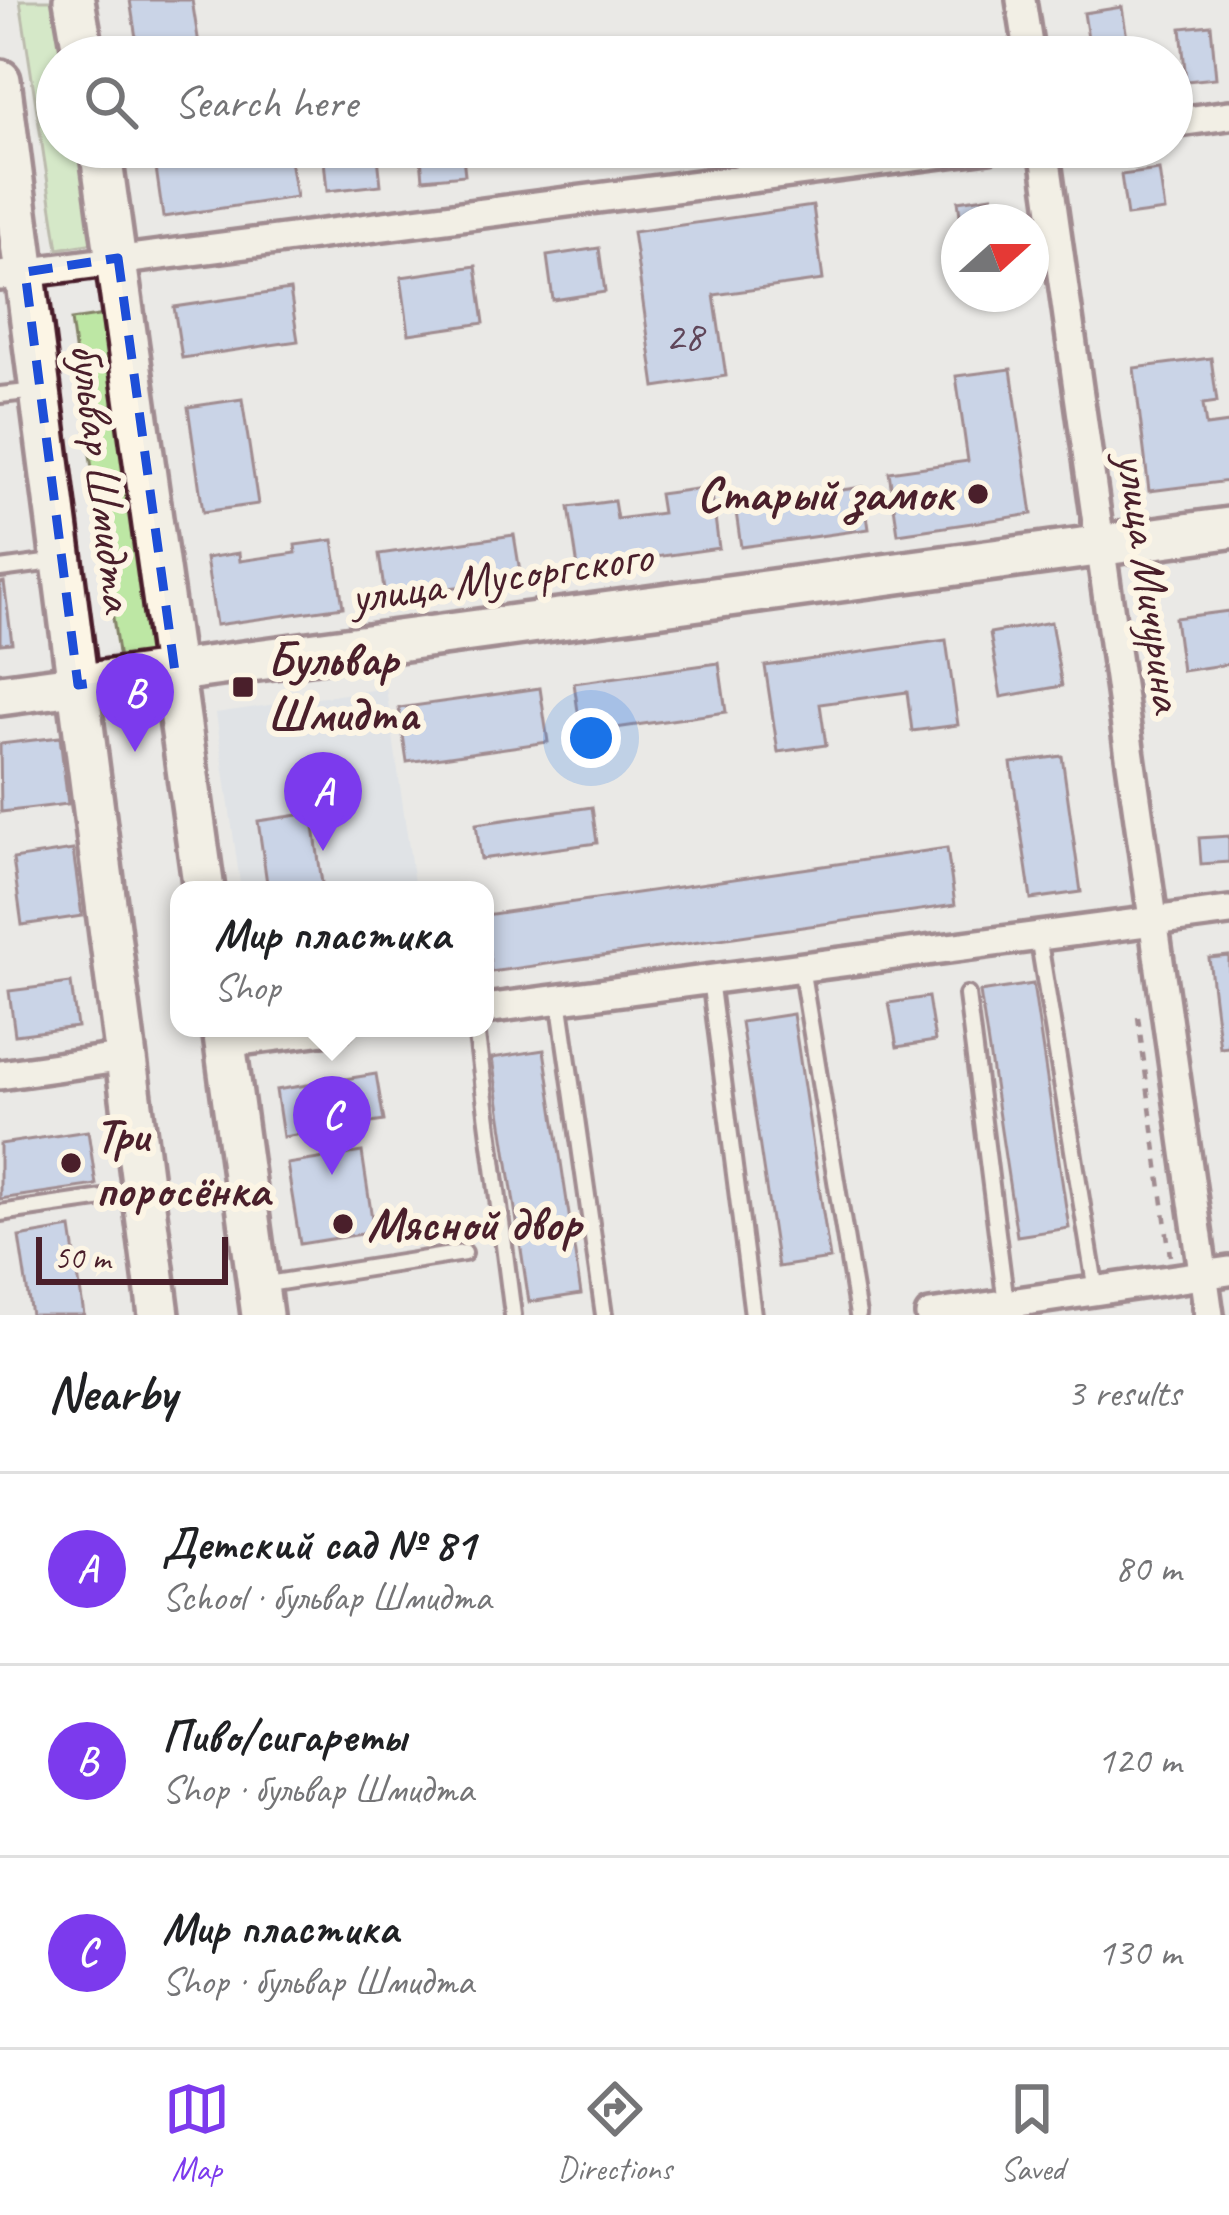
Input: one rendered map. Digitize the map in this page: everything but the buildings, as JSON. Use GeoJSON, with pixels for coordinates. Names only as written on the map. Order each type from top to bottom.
{"type":"FeatureCollection","features":[{"type":"Feature","properties":{"kind":"street"},"geometry":{"type":"LineString","coordinates":[[74,0],[80,36]]}},
{"type":"Feature","properties":{"kind":"street"},"geometry":{"type":"LineString","coordinates":[[1021,0],[1027,36]]}},
{"type":"Feature","properties":{"kind":"street","name":"бульвар Шмидта"},"geometry":{"type":"LineString","coordinates":[[0,80],[12,274],[40,390],[160,1315]]}},
{"type":"Feature","properties":{"kind":"street"},"geometry":{"type":"LineString","coordinates":[[1193,120],[1229,116]]}},
{"type":"Feature","properties":{"kind":"street","name":"бульвар Шмидта"},"geometry":{"type":"LineString","coordinates":[[103,168],[203,881]]}},
{"type":"Feature","properties":{"kind":"street"},"geometry":{"type":"LineString","coordinates":[[12,274],[824,168]]}},
{"type":"Feature","properties":{"kind":"street","name":"улица Мичурина"},"geometry":{"type":"LineString","coordinates":[[1047,168],[1156,920],[1217,1273],[1209,1315]]}},
{"type":"Feature","properties":{"kind":"street","name":"улица Мусоргского"},"geometry":{"type":"LineString","coordinates":[[0,695],[1229,528]]}},
{"type":"Feature","properties":{"kind":"street"},"geometry":{"type":"LineString","coordinates":[[494,1008],[1229,911]]}},
{"type":"Feature","properties":{"kind":"street"},"geometry":{"type":"LineString","coordinates":[[224,1037],[260,1300]]}},
{"type":"Feature","properties":{"kind":"street"},"geometry":{"type":"LineString","coordinates":[[0,1075],[126,1057]]}},
{"type":"Feature","properties":{"kind":"street"},"geometry":{"type":"LineString","coordinates":[[930,1315],[1217,1273]]}},
{"type":"Feature","properties":{"kind":"lane"},"geometry":{"type":"LineString","coordinates":[[0,395],[40,390]]}},
{"type":"Feature","properties":{"kind":"lane"},"geometry":{"type":"LineString","coordinates":[[0,569],[62,561]]}},
{"type":"Feature","properties":{"kind":"lane"},"geometry":{"type":"LineString","coordinates":[[1038,936],[1096,1291]]}},
{"type":"Feature","properties":{"kind":"lane"},"geometry":{"type":"LineString","coordinates":[[801,967],[858,1315]]}},
{"type":"Feature","properties":{"kind":"lane"},"geometry":{"type":"LineString","coordinates":[[710,979],[753,1315]]}},
{"type":"Feature","properties":{"kind":"lane"},"geometry":{"type":"LineString","coordinates":[[967,995],[995,1308]]}},
{"type":"Feature","properties":{"kind":"lane"},"geometry":{"type":"LineString","coordinates":[[559,999],[604,1315]]}},
{"type":"Feature","properties":{"kind":"lane"},"geometry":{"type":"LineString","coordinates":[[477,1037],[513,1315]]}},
{"type":"Feature","properties":{"kind":"lane"},"geometry":{"type":"LineString","coordinates":[[0,1213],[144,1192]]}},
{"type":"Feature","properties":{"kind":"lane"},"geometry":{"type":"LineString","coordinates":[[260,1300],[464,1253]]}},
{"type":"Feature","properties":{"kind":"highlighted area"},"geometry":{"type":"Polygon","coordinates":[[[118,258],[175,672],[78,685],[25,272],[118,258]]]}},
{"type":"Feature","properties":{"kind":"shaded area"},"geometry":{"type":"Polygon","coordinates":[[[386,688],[414,881],[240,881],[216,713],[386,688]]]}},
{"type":"Feature","properties":{"kind":"green space"},"geometry":{"type":"Polygon","coordinates":[[[20,0],[63,0],[68,36],[36,36],[36,105],[20,0]]]}},
{"type":"Feature","properties":{"kind":"green space"},"geometry":{"type":"Polygon","coordinates":[[[46,168],[88,168],[100,242],[58,249],[46,168]]]}},
{"type":"Feature","properties":{"kind":"green space"},"geometry":{"type":"Polygon","coordinates":[[[105,315],[154,655],[119,660],[71,320],[105,315]]]}},
{"type":"Feature","properties":{"kind":"place","name":"Старый замок"},"geometry":{"type":"Point","coordinates":[978,494]}},
{"type":"Feature","properties":{"kind":"place","name":"Бульвар Шмидта"},"geometry":{"type":"Point","coordinates":[243,687]}},
{"type":"Feature","properties":{"kind":"place","name":"Пиво/сигареты"},"geometry":{"type":"Point","coordinates":[135,752]}},
{"type":"Feature","properties":{"kind":"place","name":"Детский сад № 81"},"geometry":{"type":"Point","coordinates":[323,851]}},
{"type":"Feature","properties":{"kind":"place","name":"Три поросёнка"},"geometry":{"type":"Point","coordinates":[71,1163]}},
{"type":"Feature","properties":{"kind":"place","name":"Мир пластика"},"geometry":{"type":"Point","coordinates":[332,1175]}},
{"type":"Feature","properties":{"kind":"place","name":"Мясной двор"},"geometry":{"type":"Point","coordinates":[343,1224]}}]}
